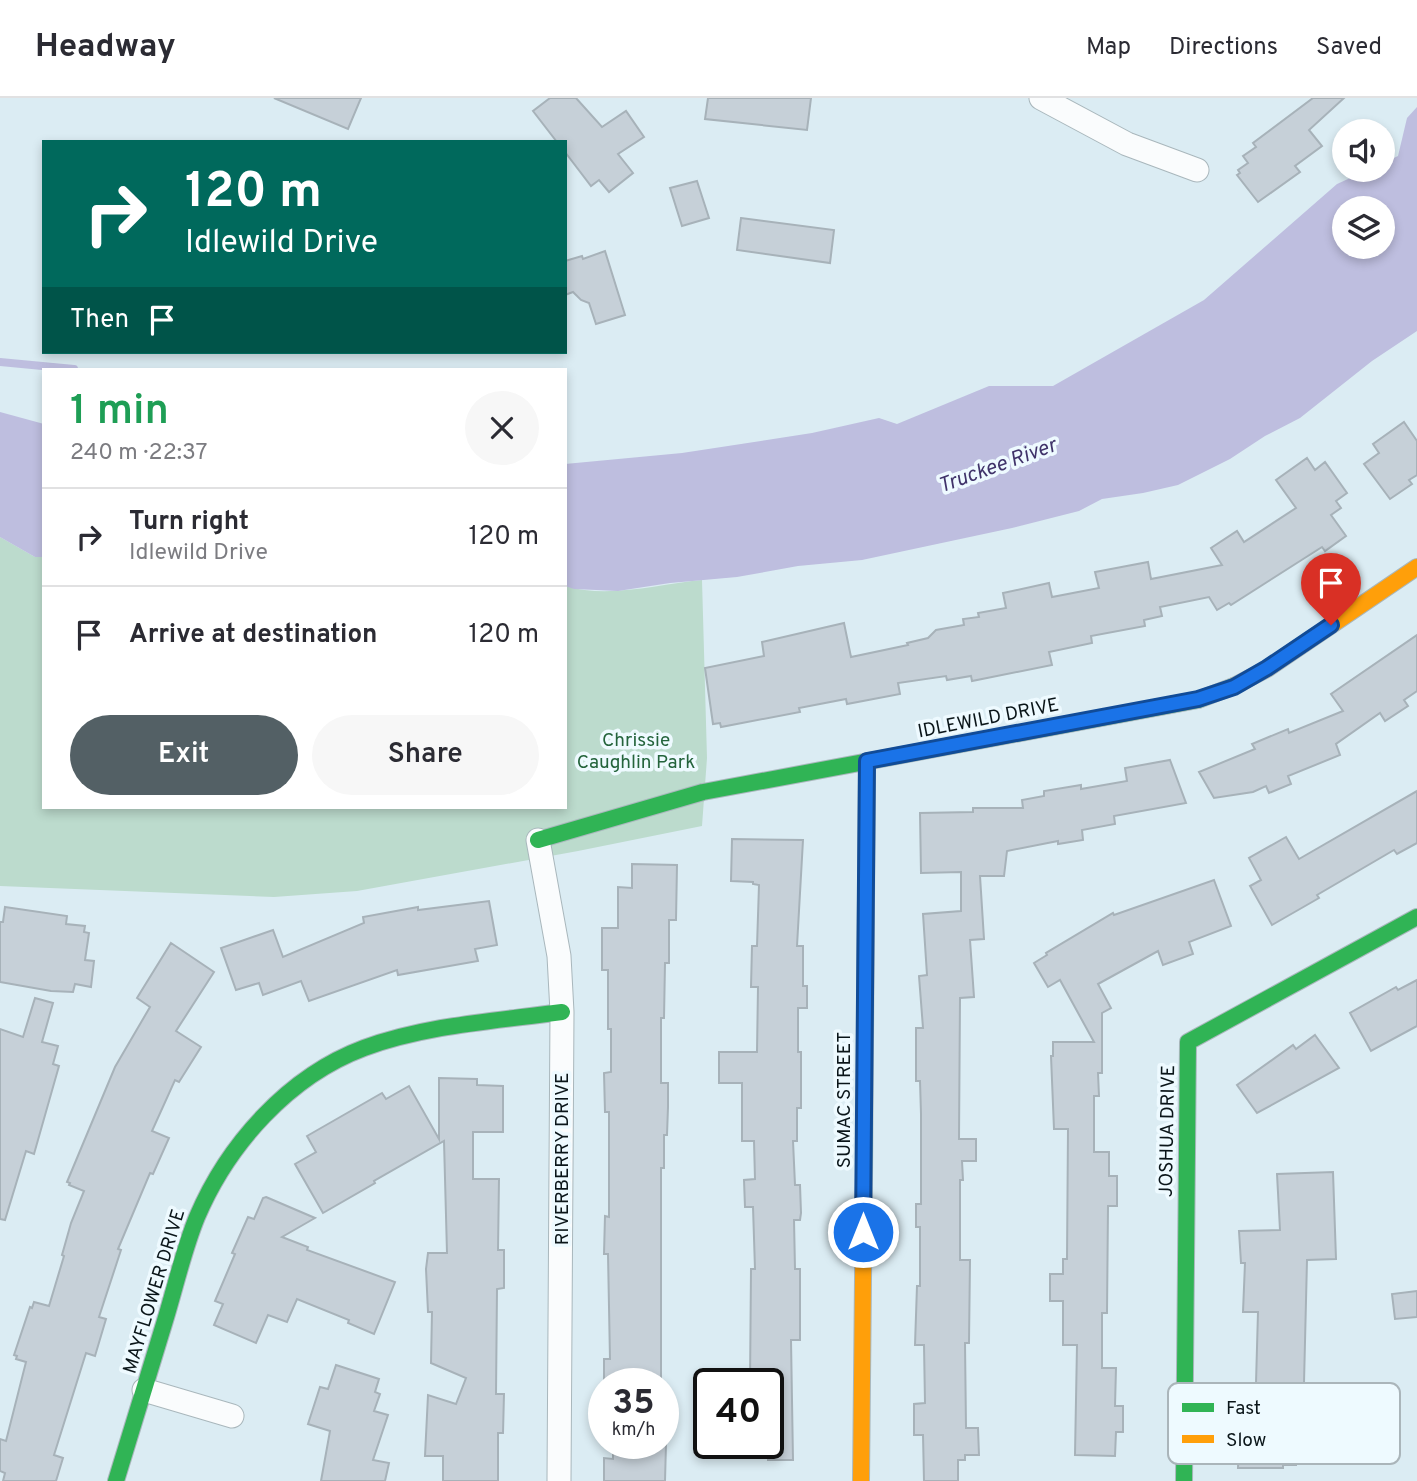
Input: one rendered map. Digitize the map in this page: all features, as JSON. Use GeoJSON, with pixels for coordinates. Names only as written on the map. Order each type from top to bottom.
{"type":"FeatureCollection","features":[{"type":"Feature","properties":{"kind":"street"},"geometry":{"type":"LineString","coordinates":[[1041,98],[1127,144],[1197,170]]}},
{"type":"Feature","properties":{"kind":"street","name":"IDLEWILD DRIVE"},"geometry":{"type":"LineString","coordinates":[[538,840],[703,792],[1185,702],[1210,695],[1234,687],[1267,668],[1417,567]]}},
{"type":"Feature","properties":{"kind":"street","name":"SUMAC STREET"},"geometry":{"type":"LineString","coordinates":[[862,1481],[867,761]]}},
{"type":"Feature","properties":{"kind":"street","name":"RIVERBERRY DRIVE"},"geometry":{"type":"LineString","coordinates":[[538,840],[559,957],[562,1012],[559,1481]]}},
{"type":"Feature","properties":{"kind":"street","name":"JOSHUA DRIVE"},"geometry":{"type":"LineString","coordinates":[[1185,1383],[1188,1042],[1417,917]]}},
{"type":"Feature","properties":{"kind":"street","name":"MAYFLOWER DRIVE"},"geometry":{"type":"LineString","coordinates":[[116,1481],[196,1219],[216,1178],[240,1142],[270,1109],[303,1082],[342,1059],[386,1041],[430,1031],[562,1012]]}},
{"type":"Feature","properties":{"kind":"street"},"geometry":{"type":"LineString","coordinates":[[144,1390],[232,1416]]}},
{"type":"Feature","properties":{"kind":"green space","name":"Chrissie Caughlin Park"},"geometry":{"type":"Polygon","coordinates":[[[0,537],[35,557],[42,557],[42,809],[567,809],[567,586],[582,590],[616,591],[702,580],[707,758],[702,826],[357,891],[274,897],[0,886],[0,537]]]}},
{"type":"Feature","properties":{"kind":"water","name":"Truckee River"},"geometry":{"type":"Polygon","coordinates":[[[1417,107],[1417,331],[1372,361],[1300,418],[1265,436],[1230,459],[1178,485],[1102,499],[1079,511],[862,560],[798,566],[737,577],[618,591],[567,587],[567,464],[682,453],[812,433],[879,418],[897,424],[989,386],[1053,386],[1204,300],[1337,184],[1395,182],[1395,157],[1398,156],[1407,118],[1417,107]]]}},
{"type":"Feature","properties":{"kind":"water"},"geometry":{"type":"Polygon","coordinates":[[[0,412],[42,423],[42,557],[35,557],[0,537],[0,412]]]}},
{"type":"Feature","properties":{"kind":"building"},"geometry":{"type":"Polygon","coordinates":[[[274,98],[361,98],[348,129],[274,98]]]}},
{"type":"Feature","properties":{"kind":"building"},"geometry":{"type":"Polygon","coordinates":[[[550,98],[576,98],[602,127],[626,111],[644,137],[618,154],[633,173],[609,192],[599,180],[591,186],[567,155],[567,140],[555,140],[533,111],[550,98]]]}},
{"type":"Feature","properties":{"kind":"building"},"geometry":{"type":"Polygon","coordinates":[[[708,98],[811,98],[807,130],[705,119],[708,98]]]}},
{"type":"Feature","properties":{"kind":"building"},"geometry":{"type":"Polygon","coordinates":[[[1313,98],[1344,98],[1309,130],[1322,146],[1295,166],[1300,172],[1258,202],[1237,175],[1240,173],[1238,170],[1248,163],[1243,156],[1256,147],[1253,143],[1313,98]]]}},
{"type":"Feature","properties":{"kind":"building"},"geometry":{"type":"Polygon","coordinates":[[[697,181],[709,218],[682,226],[670,188],[697,181]]]}},
{"type":"Feature","properties":{"kind":"building"},"geometry":{"type":"Polygon","coordinates":[[[741,218],[834,230],[830,263],[737,250],[741,218]]]}},
{"type":"Feature","properties":{"kind":"building"},"geometry":{"type":"Polygon","coordinates":[[[605,251],[625,315],[596,324],[589,303],[573,292],[567,294],[567,260],[582,256],[583,259],[605,251]]]}},
{"type":"Feature","properties":{"kind":"building"},"geometry":{"type":"Polygon","coordinates":[[[1404,422],[1417,441],[1417,475],[1409,480],[1412,484],[1390,499],[1364,464],[1379,453],[1373,444],[1404,422]]]}},
{"type":"Feature","properties":{"kind":"building"},"geometry":{"type":"Polygon","coordinates":[[[1307,458],[1315,470],[1325,462],[1347,493],[1336,501],[1341,508],[1331,515],[1346,536],[1325,551],[1322,547],[1231,605],[1229,603],[1217,610],[1209,597],[1160,607],[1162,616],[1144,620],[1145,626],[1091,636],[1092,643],[1049,652],[1052,665],[972,681],[971,676],[947,680],[946,676],[898,683],[900,694],[847,704],[846,699],[799,708],[800,712],[721,727],[720,723],[713,724],[705,668],[764,656],[762,642],[844,623],[851,657],[908,645],[907,643],[928,638],[936,630],[964,625],[963,619],[979,617],[978,613],[1006,608],[1003,593],[1049,583],[1052,597],[1099,588],[1095,572],[1148,562],[1151,579],[1222,565],[1211,548],[1237,531],[1244,542],[1296,508],[1276,480],[1307,458]]]}},
{"type":"Feature","properties":{"kind":"building"},"geometry":{"type":"Polygon","coordinates":[[[1417,635],[1417,691],[1404,700],[1408,706],[1385,721],[1380,713],[1336,744],[1340,755],[1288,776],[1291,784],[1269,793],[1266,786],[1253,792],[1214,798],[1199,772],[1255,749],[1252,744],[1288,729],[1289,733],[1343,711],[1331,694],[1417,635]]]}},
{"type":"Feature","properties":{"kind":"building"},"geometry":{"type":"Polygon","coordinates":[[[1170,760],[1186,803],[1114,816],[1115,824],[1082,830],[1083,840],[1058,844],[1058,841],[1007,851],[1004,876],[980,876],[984,939],[970,940],[974,997],[960,998],[959,1139],[976,1139],[976,1161],[962,1161],[960,1260],[970,1260],[969,1343],[965,1343],[966,1428],[978,1428],[979,1455],[965,1455],[965,1460],[958,1460],[958,1481],[924,1481],[923,1435],[914,1435],[914,1404],[925,1403],[924,1345],[915,1345],[917,1286],[920,1286],[920,1227],[916,1227],[916,1204],[921,1204],[921,1114],[920,1081],[916,1081],[916,1028],[923,1028],[919,976],[927,975],[923,914],[961,911],[961,872],[921,873],[920,813],[973,812],[973,808],[1023,808],[1022,800],[1044,796],[1044,791],[1081,785],[1081,789],[1127,781],[1125,768],[1170,760]]]}},
{"type":"Feature","properties":{"kind":"building"},"geometry":{"type":"Polygon","coordinates":[[[1417,791],[1417,843],[1397,854],[1394,850],[1272,925],[1250,886],[1261,880],[1249,858],[1286,837],[1299,859],[1417,791]]]}},
{"type":"Feature","properties":{"kind":"building"},"geometry":{"type":"Polygon","coordinates":[[[732,839],[803,840],[797,946],[803,946],[803,986],[807,986],[807,1008],[798,1008],[801,1108],[797,1108],[797,1141],[793,1141],[795,1185],[800,1185],[801,1213],[800,1220],[794,1220],[795,1269],[800,1269],[800,1340],[791,1340],[793,1460],[768,1460],[784,1459],[784,1368],[750,1368],[751,1269],[755,1269],[753,1207],[745,1207],[744,1180],[755,1179],[754,1141],[742,1141],[742,1083],[719,1083],[719,1052],[757,1052],[758,987],[751,987],[752,946],[757,946],[759,885],[753,882],[731,881],[732,839]]]}},
{"type":"Feature","properties":{"kind":"building"},"geometry":{"type":"Polygon","coordinates":[[[632,864],[677,865],[676,920],[669,920],[669,963],[665,963],[664,1018],[661,1018],[661,1083],[668,1083],[668,1107],[667,1135],[664,1135],[664,1168],[661,1168],[661,1368],[604,1368],[604,1359],[610,1359],[608,1254],[604,1254],[605,1216],[609,1217],[609,1112],[605,1112],[604,1073],[611,1072],[611,1029],[608,1029],[608,970],[602,970],[602,928],[618,928],[618,887],[632,888],[632,864]]]}},
{"type":"Feature","properties":{"kind":"building"},"geometry":{"type":"Polygon","coordinates":[[[1214,880],[1231,926],[1189,942],[1193,954],[1163,965],[1158,951],[1098,984],[1111,1008],[1102,1013],[1102,1073],[1098,1073],[1099,1096],[1094,1096],[1094,1152],[1109,1152],[1109,1176],[1117,1176],[1117,1206],[1108,1206],[1107,1313],[1102,1313],[1102,1368],[1116,1368],[1115,1406],[1123,1406],[1123,1432],[1116,1432],[1115,1456],[1075,1455],[1077,1345],[1063,1345],[1063,1301],[1050,1301],[1050,1274],[1063,1274],[1063,1259],[1067,1259],[1068,1129],[1054,1129],[1051,1056],[1053,1042],[1094,1042],[1060,980],[1048,987],[1034,963],[1113,913],[1114,915],[1214,880]]]}},
{"type":"Feature","properties":{"kind":"building"},"geometry":{"type":"Polygon","coordinates":[[[489,901],[497,945],[475,949],[478,961],[398,975],[397,970],[309,1001],[301,981],[263,995],[259,983],[236,990],[221,948],[273,930],[283,957],[364,923],[363,917],[418,907],[418,910],[489,901]]]}},
{"type":"Feature","properties":{"kind":"building"},"geometry":{"type":"Polygon","coordinates":[[[5,907],[67,916],[66,924],[85,926],[84,932],[89,933],[85,960],[94,961],[91,987],[75,984],[73,992],[51,991],[0,982],[0,922],[3,922],[5,907]]]}},
{"type":"Feature","properties":{"kind":"building"},"geometry":{"type":"Polygon","coordinates":[[[171,943],[214,972],[176,1031],[201,1047],[179,1082],[175,1080],[152,1131],[169,1138],[153,1174],[150,1173],[118,1249],[121,1250],[99,1317],[106,1319],[95,1356],[86,1353],[54,1455],[63,1458],[56,1481],[3,1481],[5,1473],[0,1471],[0,1439],[6,1441],[26,1362],[16,1359],[17,1356],[14,1355],[30,1307],[32,1308],[34,1302],[49,1306],[71,1223],[84,1191],[67,1182],[115,1067],[150,1007],[137,998],[171,943]]]}},
{"type":"Feature","properties":{"kind":"building"},"geometry":{"type":"Polygon","coordinates":[[[1417,980],[1417,1026],[1371,1051],[1350,1013],[1396,987],[1398,990],[1417,980]]]}},
{"type":"Feature","properties":{"kind":"building"},"geometry":{"type":"Polygon","coordinates":[[[35,998],[53,1003],[42,1042],[58,1046],[53,1064],[59,1066],[34,1154],[26,1151],[5,1220],[0,1219],[0,1029],[23,1037],[35,998]]]}},
{"type":"Feature","properties":{"kind":"building"},"geometry":{"type":"Polygon","coordinates":[[[1315,1035],[1339,1068],[1257,1113],[1237,1085],[1293,1045],[1296,1049],[1315,1035]]]}},
{"type":"Feature","properties":{"kind":"building"},"geometry":{"type":"Polygon","coordinates":[[[439,1078],[477,1079],[477,1085],[503,1086],[503,1132],[473,1132],[473,1179],[499,1179],[498,1250],[504,1250],[504,1288],[497,1289],[496,1394],[504,1394],[503,1433],[498,1433],[498,1481],[443,1481],[443,1456],[425,1456],[428,1395],[456,1404],[466,1378],[431,1363],[432,1312],[428,1312],[426,1269],[428,1253],[447,1253],[444,1141],[323,1213],[295,1164],[316,1152],[307,1136],[382,1093],[386,1099],[409,1086],[439,1139],[439,1078]]]}},
{"type":"Feature","properties":{"kind":"building"},"geometry":{"type":"Polygon","coordinates":[[[1333,1172],[1336,1259],[1307,1260],[1304,1383],[1256,1383],[1258,1312],[1243,1312],[1245,1263],[1241,1263],[1239,1231],[1280,1230],[1277,1174],[1333,1172]]]}},
{"type":"Feature","properties":{"kind":"building"},"geometry":{"type":"Polygon","coordinates":[[[263,1198],[315,1218],[282,1237],[308,1247],[307,1250],[395,1282],[374,1334],[348,1323],[349,1320],[297,1299],[287,1322],[268,1315],[256,1343],[214,1325],[223,1304],[215,1301],[235,1254],[232,1253],[248,1217],[254,1219],[263,1198]]]}},
{"type":"Feature","properties":{"kind":"building"},"geometry":{"type":"Polygon","coordinates":[[[1417,1291],[1417,1317],[1395,1319],[1392,1294],[1417,1291]]]}},
{"type":"Feature","properties":{"kind":"building"},"geometry":{"type":"Polygon","coordinates":[[[336,1365],[379,1379],[375,1392],[380,1394],[374,1411],[388,1415],[373,1460],[389,1463],[385,1481],[321,1481],[330,1431],[308,1424],[320,1387],[328,1389],[336,1365]]]}},
{"type":"Feature","properties":{"kind":"building"},"geometry":{"type":"Polygon","coordinates":[[[604,1459],[666,1459],[665,1481],[604,1481],[604,1459]]]}},
{"type":"Feature","properties":{"kind":"building"},"geometry":{"type":"Polygon","coordinates":[[[1238,1464],[1296,1464],[1283,1465],[1283,1468],[1238,1468],[1238,1464]]]}},
{"type":"Feature","properties":{"kind":"waterway"},"geometry":{"type":"LineString","coordinates":[[0,362],[63,368]]}},
{"type":"Feature","properties":{"kind":"traffic: fast"},"geometry":{"type":"LineString","coordinates":[[538,840],[703,792],[1198,700],[1234,686]]}},
{"type":"Feature","properties":{"kind":"traffic: fast"},"geometry":{"type":"LineString","coordinates":[[864,1178],[867,761]]}},
{"type":"Feature","properties":{"kind":"traffic: fast"},"geometry":{"type":"LineString","coordinates":[[1185,1383],[1188,1042],[1417,917]]}},
{"type":"Feature","properties":{"kind":"traffic: fast"},"geometry":{"type":"LineString","coordinates":[[116,1481],[197,1217],[226,1164],[264,1116],[311,1076],[364,1048],[437,1029],[562,1012]]}},
{"type":"Feature","properties":{"kind":"traffic: fast"},"geometry":{"type":"LineString","coordinates":[[1184,1464],[1184,1481]]}},
{"type":"Feature","properties":{"kind":"traffic: slow"},"geometry":{"type":"LineString","coordinates":[[1234,686],[1267,669],[1417,567]]}},
{"type":"Feature","properties":{"kind":"traffic: slow"},"geometry":{"type":"LineString","coordinates":[[861,1481],[864,1178]]}},
{"type":"Feature","properties":{"kind":"route"},"geometry":{"type":"LineString","coordinates":[[863,1232],[867,761],[1198,699],[1234,687],[1331,625]]}}]}
